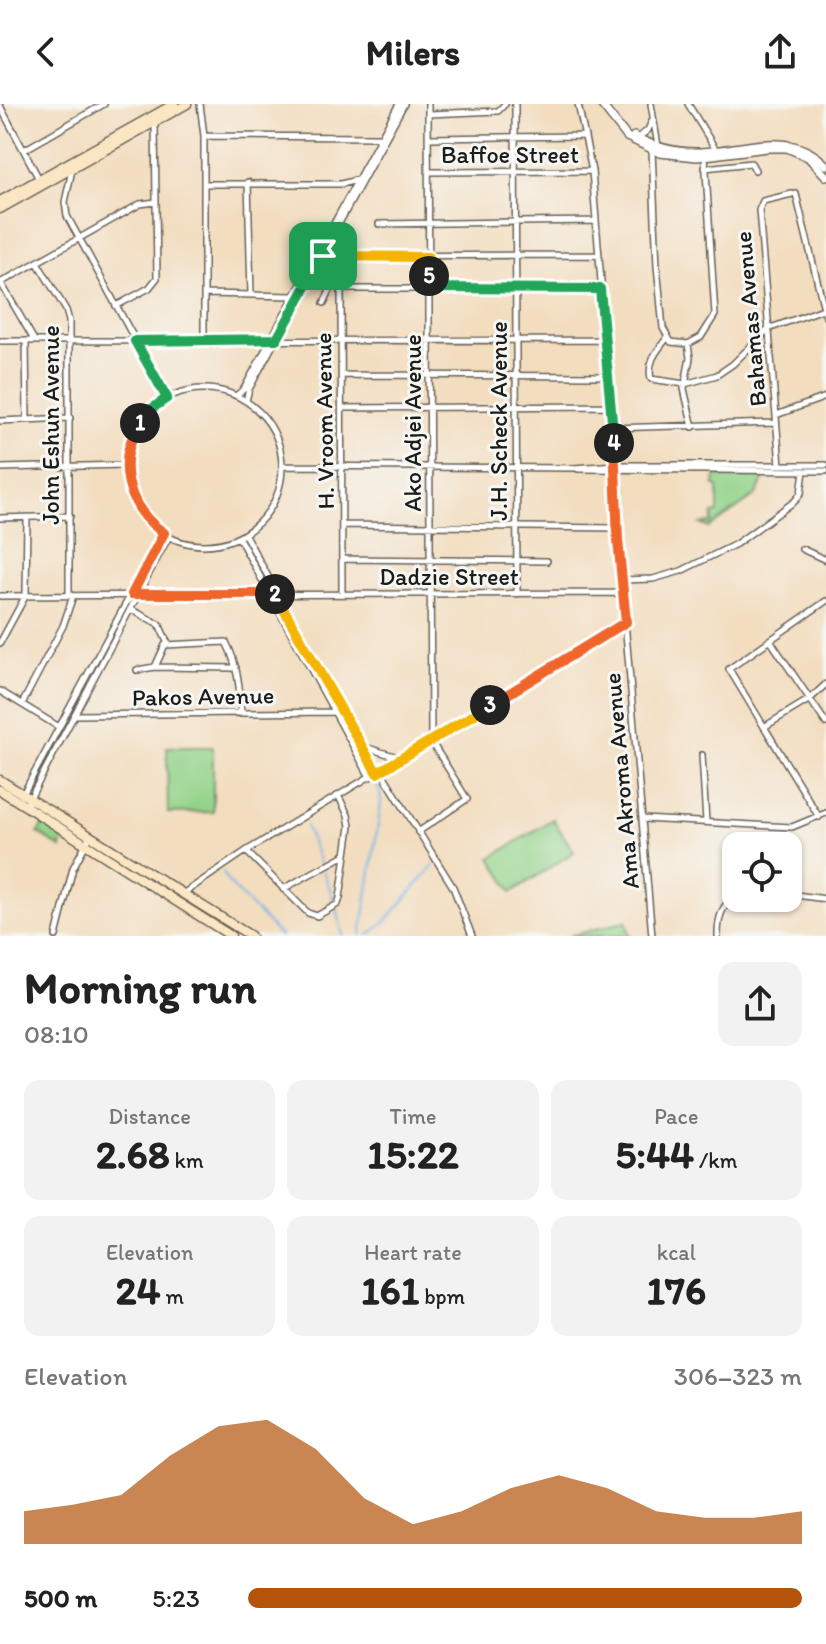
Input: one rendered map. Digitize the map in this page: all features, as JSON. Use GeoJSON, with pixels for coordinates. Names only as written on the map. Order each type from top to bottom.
{"type":"FeatureCollection","features":[{"type":"Feature","properties":{"kind":"main road"},"geometry":{"type":"LineString","coordinates":[[0,209],[72,169],[174,104]]}},
{"type":"Feature","properties":{"kind":"main road"},"geometry":{"type":"LineString","coordinates":[[0,201],[187,104]]}},
{"type":"Feature","properties":{"kind":"main road"},"geometry":{"type":"LineString","coordinates":[[0,780],[231,936]]}},
{"type":"Feature","properties":{"kind":"main road"},"geometry":{"type":"LineString","coordinates":[[13,789],[31,787],[27,801]]}},
{"type":"Feature","properties":{"kind":"main road"},"geometry":{"type":"LineString","coordinates":[[0,790],[27,801]]}},
{"type":"Feature","properties":{"kind":"main road"},"geometry":{"type":"LineString","coordinates":[[87,840],[251,936]]}},
{"type":"Feature","properties":{"kind":"street"},"geometry":{"type":"LineString","coordinates":[[24,150],[104,104]]}},
{"type":"Feature","properties":{"kind":"street"},"geometry":{"type":"LineString","coordinates":[[200,104],[204,136],[204,340]]}},
{"type":"Feature","properties":{"kind":"street"},"geometry":{"type":"LineString","coordinates":[[246,401],[294,296],[401,104]]}},
{"type":"Feature","properties":{"kind":"street"},"geometry":{"type":"LineString","coordinates":[[237,395],[244,389],[323,256],[401,104]]}},
{"type":"Feature","properties":{"kind":"street","name":"Ako Adjei Avenue"},"geometry":{"type":"LineString","coordinates":[[428,104],[431,741]]}},
{"type":"Feature","properties":{"kind":"street"},"geometry":{"type":"LineString","coordinates":[[429,114],[498,111],[505,104]]}},
{"type":"Feature","properties":{"kind":"street","name":"J.H. Scheck Avenue"},"geometry":{"type":"LineString","coordinates":[[515,104],[517,594]]}},
{"type":"Feature","properties":{"kind":"street","name":"Ama Akroma Avenue"},"geometry":{"type":"LineString","coordinates":[[578,104],[592,171],[652,936]]}},
{"type":"Feature","properties":{"kind":"street"},"geometry":{"type":"LineString","coordinates":[[601,104],[627,137],[683,157],[787,148],[808,157],[826,176]]}},
{"type":"Feature","properties":{"kind":"street"},"geometry":{"type":"LineString","coordinates":[[651,104],[654,119],[657,266],[663,328],[667,338],[676,344],[688,344],[701,337],[715,315],[705,156]]}},
{"type":"Feature","properties":{"kind":"street"},"geometry":{"type":"LineString","coordinates":[[688,104],[716,150]]}},
{"type":"Feature","properties":{"kind":"street"},"geometry":{"type":"LineString","coordinates":[[0,106],[40,179]]}},
{"type":"Feature","properties":{"kind":"street"},"geometry":{"type":"LineString","coordinates":[[638,138],[648,130],[654,119]]}},
{"type":"Feature","properties":{"kind":"street"},"geometry":{"type":"LineString","coordinates":[[116,306],[156,282],[155,122]]}},
{"type":"Feature","properties":{"kind":"street"},"geometry":{"type":"LineString","coordinates":[[618,126],[655,148],[716,150],[788,143],[805,149],[826,165]]}},
{"type":"Feature","properties":{"kind":"street"},"geometry":{"type":"LineString","coordinates":[[204,136],[380,137]]}},
{"type":"Feature","properties":{"kind":"street"},"geometry":{"type":"LineString","coordinates":[[429,138],[585,136]]}},
{"type":"Feature","properties":{"kind":"street"},"geometry":{"type":"LineString","coordinates":[[705,168],[751,163],[755,170]]}},
{"type":"Feature","properties":{"kind":"street"},"geometry":{"type":"LineString","coordinates":[[72,169],[65,209],[167,398]]}},
{"type":"Feature","properties":{"kind":"street","name":"Baffoe Street"},"geometry":{"type":"LineString","coordinates":[[429,172],[592,171]]}},
{"type":"Feature","properties":{"kind":"street"},"geometry":{"type":"LineString","coordinates":[[204,184],[341,184],[357,180]]}},
{"type":"Feature","properties":{"kind":"street"},"geometry":{"type":"LineString","coordinates":[[248,182],[251,294]]}},
{"type":"Feature","properties":{"kind":"street"},"geometry":{"type":"LineString","coordinates":[[341,184],[349,197]]}},
{"type":"Feature","properties":{"kind":"street","name":"Bahamas Avenue"},"geometry":{"type":"LineString","coordinates":[[780,465],[759,210],[763,201],[794,194],[825,309]]}},
{"type":"Feature","properties":{"kind":"street"},"geometry":{"type":"LineString","coordinates":[[34,340],[0,283],[140,204],[156,202]]}},
{"type":"Feature","properties":{"kind":"street"},"geometry":{"type":"LineString","coordinates":[[379,224],[596,221]]}},
{"type":"Feature","properties":{"kind":"street"},"geometry":{"type":"LineString","coordinates":[[323,256],[598,255]]}},
{"type":"Feature","properties":{"kind":"street","name":"John Eshun Avenue"},"geometry":{"type":"LineString","coordinates":[[22,704],[67,619],[71,596],[68,315],[37,262]]}},
{"type":"Feature","properties":{"kind":"street","name":"H. Vroom Avenue"},"geometry":{"type":"LineString","coordinates":[[324,303],[338,278],[342,281],[342,594]]}},
{"type":"Feature","properties":{"kind":"street"},"geometry":{"type":"LineString","coordinates":[[342,289],[600,289]]}},
{"type":"Feature","properties":{"kind":"street"},"geometry":{"type":"LineString","coordinates":[[204,294],[294,296]]}},
{"type":"Feature","properties":{"kind":"street"},"geometry":{"type":"LineString","coordinates":[[667,338],[653,357],[651,379],[685,384],[700,382],[726,370],[768,329],[825,309],[826,317]]}},
{"type":"Feature","properties":{"kind":"street"},"geometry":{"type":"LineString","coordinates":[[0,341],[605,340]]}},
{"type":"Feature","properties":{"kind":"street"},"geometry":{"type":"LineString","coordinates":[[26,341],[27,419]]}},
{"type":"Feature","properties":{"kind":"street"},"geometry":{"type":"LineString","coordinates":[[688,344],[690,358],[685,384],[693,427]]}},
{"type":"Feature","properties":{"kind":"street"},"geometry":{"type":"LineString","coordinates":[[343,375],[609,376]]}},
{"type":"Feature","properties":{"kind":"street"},"geometry":{"type":"LineString","coordinates":[[197,389],[237,395],[258,410],[271,426],[279,444],[283,466],[275,499],[266,514],[242,536],[215,544],[192,544],[166,535],[151,524],[137,507],[128,486],[126,465],[129,445],[138,426],[150,410],[167,398],[197,389]]}},
{"type":"Feature","properties":{"kind":"street"},"geometry":{"type":"LineString","coordinates":[[776,415],[826,397]]}},
{"type":"Feature","properties":{"kind":"street"},"geometry":{"type":"LineString","coordinates":[[343,408],[611,406]]}},
{"type":"Feature","properties":{"kind":"street"},"geometry":{"type":"LineString","coordinates":[[0,421],[70,418]]}},
{"type":"Feature","properties":{"kind":"street"},"geometry":{"type":"LineString","coordinates":[[612,428],[776,423]]}},
{"type":"Feature","properties":{"kind":"street"},"geometry":{"type":"LineString","coordinates":[[0,468],[126,465]]}},
{"type":"Feature","properties":{"kind":"street"},"geometry":{"type":"LineString","coordinates":[[614,468],[780,465],[826,468]]}},
{"type":"Feature","properties":{"kind":"street"},"geometry":{"type":"LineString","coordinates":[[283,466],[804,471],[826,468]]}},
{"type":"Feature","properties":{"kind":"street"},"geometry":{"type":"LineString","coordinates":[[622,580],[669,575],[736,544],[795,501],[801,493],[804,471]]}},
{"type":"Feature","properties":{"kind":"street"},"geometry":{"type":"LineString","coordinates":[[0,518],[70,516]]}},
{"type":"Feature","properties":{"kind":"street"},"geometry":{"type":"LineString","coordinates":[[0,643],[26,595],[27,518]]}},
{"type":"Feature","properties":{"kind":"street"},"geometry":{"type":"LineString","coordinates":[[343,525],[618,528]]}},
{"type":"Feature","properties":{"kind":"street"},"geometry":{"type":"LineString","coordinates":[[27,801],[59,727],[166,535]]}},
{"type":"Feature","properties":{"kind":"street"},"geometry":{"type":"LineString","coordinates":[[242,536],[263,583],[376,774]]}},
{"type":"Feature","properties":{"kind":"street"},"geometry":{"type":"LineString","coordinates":[[242,536],[335,712],[453,887],[472,936]]}},
{"type":"Feature","properties":{"kind":"street"},"geometry":{"type":"LineString","coordinates":[[802,549],[826,560]]}},
{"type":"Feature","properties":{"kind":"street"},"geometry":{"type":"LineString","coordinates":[[343,559],[547,561]]}},
{"type":"Feature","properties":{"kind":"street"},"geometry":{"type":"LineString","coordinates":[[253,594],[263,583]]}},
{"type":"Feature","properties":{"kind":"street","name":"Dadzie Street"},"geometry":{"type":"LineString","coordinates":[[0,596],[623,593]]}},
{"type":"Feature","properties":{"kind":"street"},"geometry":{"type":"LineString","coordinates":[[31,787],[73,715],[135,594]]}},
{"type":"Feature","properties":{"kind":"street"},"geometry":{"type":"LineString","coordinates":[[819,817],[729,669],[826,601]]}},
{"type":"Feature","properties":{"kind":"street"},"geometry":{"type":"LineString","coordinates":[[130,609],[159,624],[168,644]]}},
{"type":"Feature","properties":{"kind":"street"},"geometry":{"type":"LineString","coordinates":[[183,894],[246,851],[626,622]]}},
{"type":"Feature","properties":{"kind":"street"},"geometry":{"type":"LineString","coordinates":[[770,640],[826,723]]}},
{"type":"Feature","properties":{"kind":"street"},"geometry":{"type":"LineString","coordinates":[[155,667],[163,647],[168,644],[226,642],[236,668],[241,714]]}},
{"type":"Feature","properties":{"kind":"street"},"geometry":{"type":"LineString","coordinates":[[137,670],[155,667],[236,668]]}},
{"type":"Feature","properties":{"kind":"street"},"geometry":{"type":"LineString","coordinates":[[764,727],[810,699],[826,684]]}},
{"type":"Feature","properties":{"kind":"street"},"geometry":{"type":"LineString","coordinates":[[0,691],[59,727]]}},
{"type":"Feature","properties":{"kind":"street","name":"Pakos Avenue"},"geometry":{"type":"LineString","coordinates":[[73,715],[335,712]]}},
{"type":"Feature","properties":{"kind":"street"},"geometry":{"type":"LineString","coordinates":[[418,832],[467,799],[431,741]]}},
{"type":"Feature","properties":{"kind":"street"},"geometry":{"type":"LineString","coordinates":[[361,746],[402,758]]}},
{"type":"Feature","properties":{"kind":"street"},"geometry":{"type":"LineString","coordinates":[[702,755],[706,822]]}},
{"type":"Feature","properties":{"kind":"street"},"geometry":{"type":"LineString","coordinates":[[246,851],[308,913],[317,916],[326,911],[338,904],[351,821],[339,797]]}},
{"type":"Feature","properties":{"kind":"street"},"geometry":{"type":"LineString","coordinates":[[643,819],[792,827],[826,813]]}},
{"type":"Feature","properties":{"kind":"street"},"geometry":{"type":"LineString","coordinates":[[56,936],[73,868],[87,840]]}},
{"type":"Feature","properties":{"kind":"street"},"geometry":{"type":"LineString","coordinates":[[283,889],[346,855]]}},
{"type":"Feature","properties":{"kind":"street"},"geometry":{"type":"LineString","coordinates":[[802,896],[826,899]]}},
{"type":"Feature","properties":{"kind":"street"},"geometry":{"type":"LineString","coordinates":[[718,936],[722,910]]}},
{"type":"Feature","properties":{"kind":"green space"},"geometry":{"type":"Polygon","coordinates":[[[715,476],[765,477],[755,496],[709,528],[701,524],[712,523],[713,514],[718,513],[715,476]]]}},
{"type":"Feature","properties":{"kind":"green space"},"geometry":{"type":"Polygon","coordinates":[[[167,747],[213,747],[213,812],[168,813],[167,747]]]}},
{"type":"Feature","properties":{"kind":"green space"},"geometry":{"type":"Polygon","coordinates":[[[553,819],[574,852],[512,892],[491,858],[553,819]]]}},
{"type":"Feature","properties":{"kind":"green space"},"geometry":{"type":"Polygon","coordinates":[[[45,821],[64,832],[61,848],[38,833],[45,821]]]}},
{"type":"Feature","properties":{"kind":"green space"},"geometry":{"type":"Polygon","coordinates":[[[626,921],[630,936],[569,936],[626,921]]]}},
{"type":"Feature","properties":{"kind":"waterway"},"geometry":{"type":"LineString","coordinates":[[361,936],[381,804],[380,791],[374,782]]}},
{"type":"Feature","properties":{"kind":"waterway"},"geometry":{"type":"LineString","coordinates":[[306,826],[321,866]]}},
{"type":"Feature","properties":{"kind":"waterway"},"geometry":{"type":"LineString","coordinates":[[368,936],[386,921],[434,865]]}},
{"type":"Feature","properties":{"kind":"waterway"},"geometry":{"type":"LineString","coordinates":[[323,871],[335,903]]}},
{"type":"Feature","properties":{"kind":"waterway"},"geometry":{"type":"LineString","coordinates":[[223,872],[229,883],[280,936]]}},
{"type":"Feature","properties":{"kind":"waterway"},"geometry":{"type":"LineString","coordinates":[[337,908],[343,936]]}},
{"type":"Feature","properties":{"kind":"route"},"geometry":{"type":"LineString","coordinates":[[323,256],[428,257],[429,288],[600,289],[615,448],[626,622],[377,773],[276,594],[132,594],[164,533],[151,524],[137,507],[128,486],[126,465],[129,445],[150,410],[167,398],[135,341],[277,339],[323,256]]}}]}
